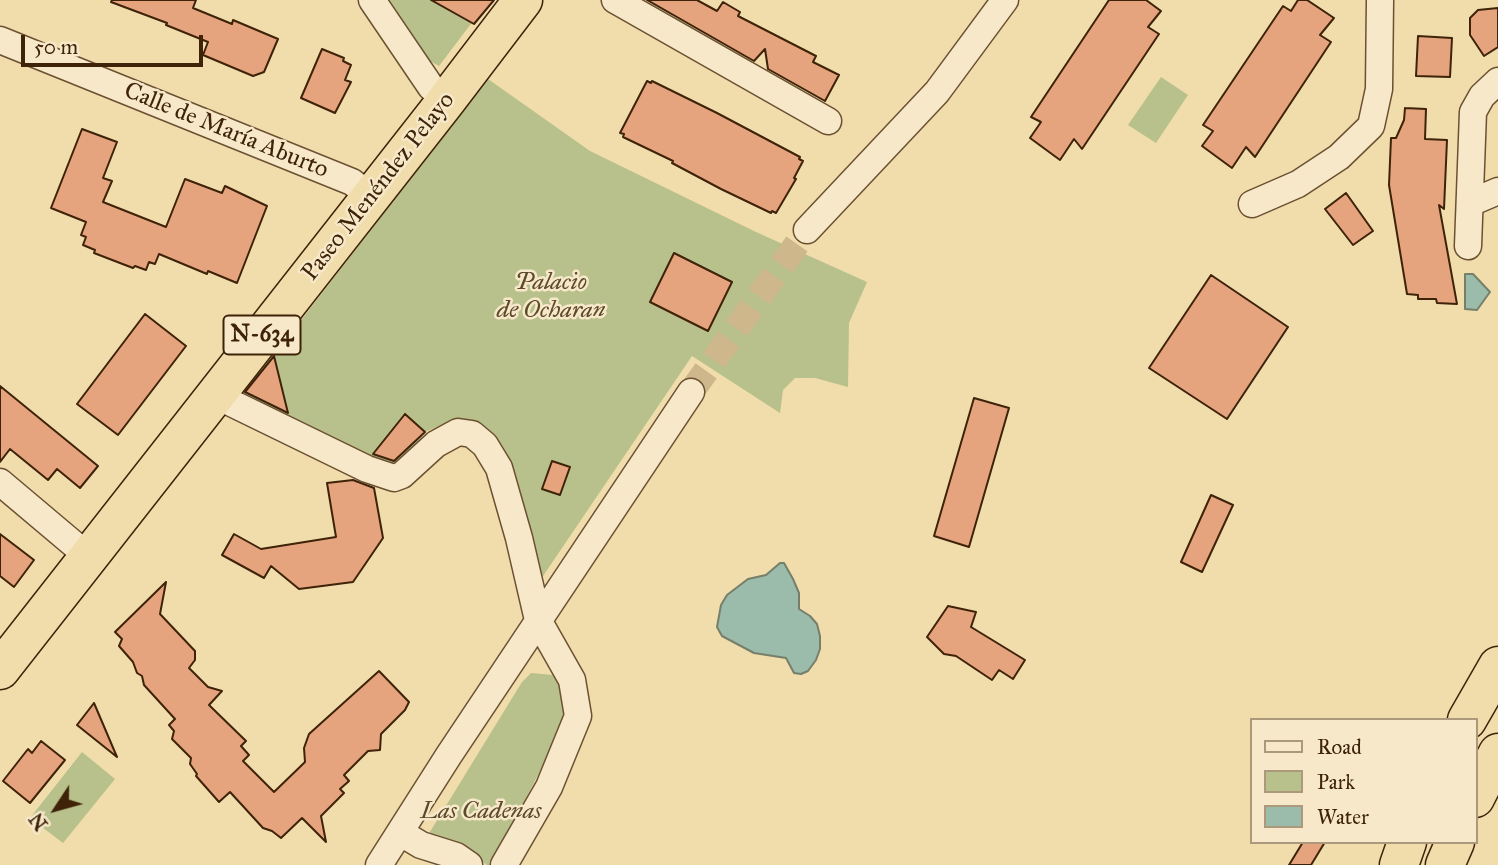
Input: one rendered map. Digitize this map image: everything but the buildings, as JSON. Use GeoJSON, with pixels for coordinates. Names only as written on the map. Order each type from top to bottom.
{"type":"FeatureCollection","features":[{"type":"Feature","properties":{"kind":"highway","name":"Paseo Menéndez Pelayo"},"geometry":{"type":"LineString","coordinates":[[0,670],[523,0]]}},
{"type":"Feature","properties":{"kind":"highway"},"geometry":{"type":"LineString","coordinates":[[1469,718],[1498,666]]}},
{"type":"Feature","properties":{"kind":"highway"},"geometry":{"type":"LineString","coordinates":[[1477,794],[1498,753]]}},
{"type":"Feature","properties":{"kind":"highway"},"geometry":{"type":"LineString","coordinates":[[1399,865],[1406,844]]}},
{"type":"Feature","properties":{"kind":"highway"},"geometry":{"type":"LineString","coordinates":[[1445,865],[1454,844]]}},
{"type":"Feature","properties":{"kind":"street"},"geometry":{"type":"LineString","coordinates":[[372,0],[431,87],[446,101]]}},
{"type":"Feature","properties":{"kind":"street"},"geometry":{"type":"LineString","coordinates":[[615,0],[828,121]]}},
{"type":"Feature","properties":{"kind":"street"},"geometry":{"type":"LineString","coordinates":[[807,230],[937,92],[1005,0]]}},
{"type":"Feature","properties":{"kind":"street"},"geometry":{"type":"LineString","coordinates":[[1252,204],[1298,184],[1339,157],[1371,126],[1380,89],[1380,0]]}},
{"type":"Feature","properties":{"kind":"street","name":"Calle de María Aburto"},"geometry":{"type":"LineString","coordinates":[[0,40],[352,182],[370,196]]}},
{"type":"Feature","properties":{"kind":"street"},"geometry":{"type":"LineString","coordinates":[[1468,246],[1473,112],[1482,96],[1498,81]]}},
{"type":"Feature","properties":{"kind":"street"},"geometry":{"type":"LineString","coordinates":[[1469,202],[1498,191]]}},
{"type":"Feature","properties":{"kind":"street"},"geometry":{"type":"LineString","coordinates":[[379,865],[538,620],[691,392]]}},
{"type":"Feature","properties":{"kind":"street"},"geometry":{"type":"LineString","coordinates":[[215,395],[367,469],[394,478],[402,475],[436,444],[458,432],[472,434],[485,445],[499,468],[538,620],[572,680],[578,716],[549,787],[504,865]]}},
{"type":"Feature","properties":{"kind":"street"},"geometry":{"type":"LineString","coordinates":[[0,482],[89,557]]}},
{"type":"Feature","properties":{"kind":"street"},"geometry":{"type":"LineString","coordinates":[[401,834],[421,845],[456,856],[469,865]]}},
{"type":"Feature","properties":{"kind":"green space"},"geometry":{"type":"Polygon","coordinates":[[[384,0],[489,0],[439,66],[419,55],[384,0]]]}},
{"type":"Feature","properties":{"kind":"green space"},"geometry":{"type":"Polygon","coordinates":[[[1161,77],[1188,95],[1156,143],[1128,125],[1161,77]]]}},
{"type":"Feature","properties":{"kind":"green space","name":"Palacio de Ocharan"},"geometry":{"type":"Polygon","coordinates":[[[488,79],[590,151],[756,232],[867,282],[849,323],[848,387],[815,378],[795,378],[783,390],[780,413],[692,356],[541,579],[511,463],[498,440],[471,423],[451,421],[425,432],[395,469],[241,397],[242,391],[274,355],[488,79]]]}},
{"type":"Feature","properties":{"kind":"green space","name":"Las Cadenas"},"geometry":{"type":"Polygon","coordinates":[[[531,673],[553,675],[558,682],[565,696],[567,709],[563,727],[491,865],[487,865],[456,842],[428,835],[522,682],[531,673]]]}},
{"type":"Feature","properties":{"kind":"green space"},"geometry":{"type":"Polygon","coordinates":[[[82,752],[115,779],[63,843],[30,818],[82,752]]]}},
{"type":"Feature","properties":{"kind":"water"},"geometry":{"type":"Polygon","coordinates":[[[1465,274],[1473,274],[1490,292],[1477,310],[1465,309],[1465,274]]]}},
{"type":"Feature","properties":{"kind":"water"},"geometry":{"type":"Polygon","coordinates":[[[780,563],[784,563],[799,593],[799,609],[817,624],[820,636],[820,649],[816,660],[808,671],[801,674],[794,673],[786,658],[754,653],[722,636],[717,627],[721,605],[727,595],[748,579],[766,575],[780,563]]]}},
{"type":"Feature","properties":{"kind":"tunnel"},"geometry":{"type":"LineString","coordinates":[[691,392],[807,230]]}}]}
